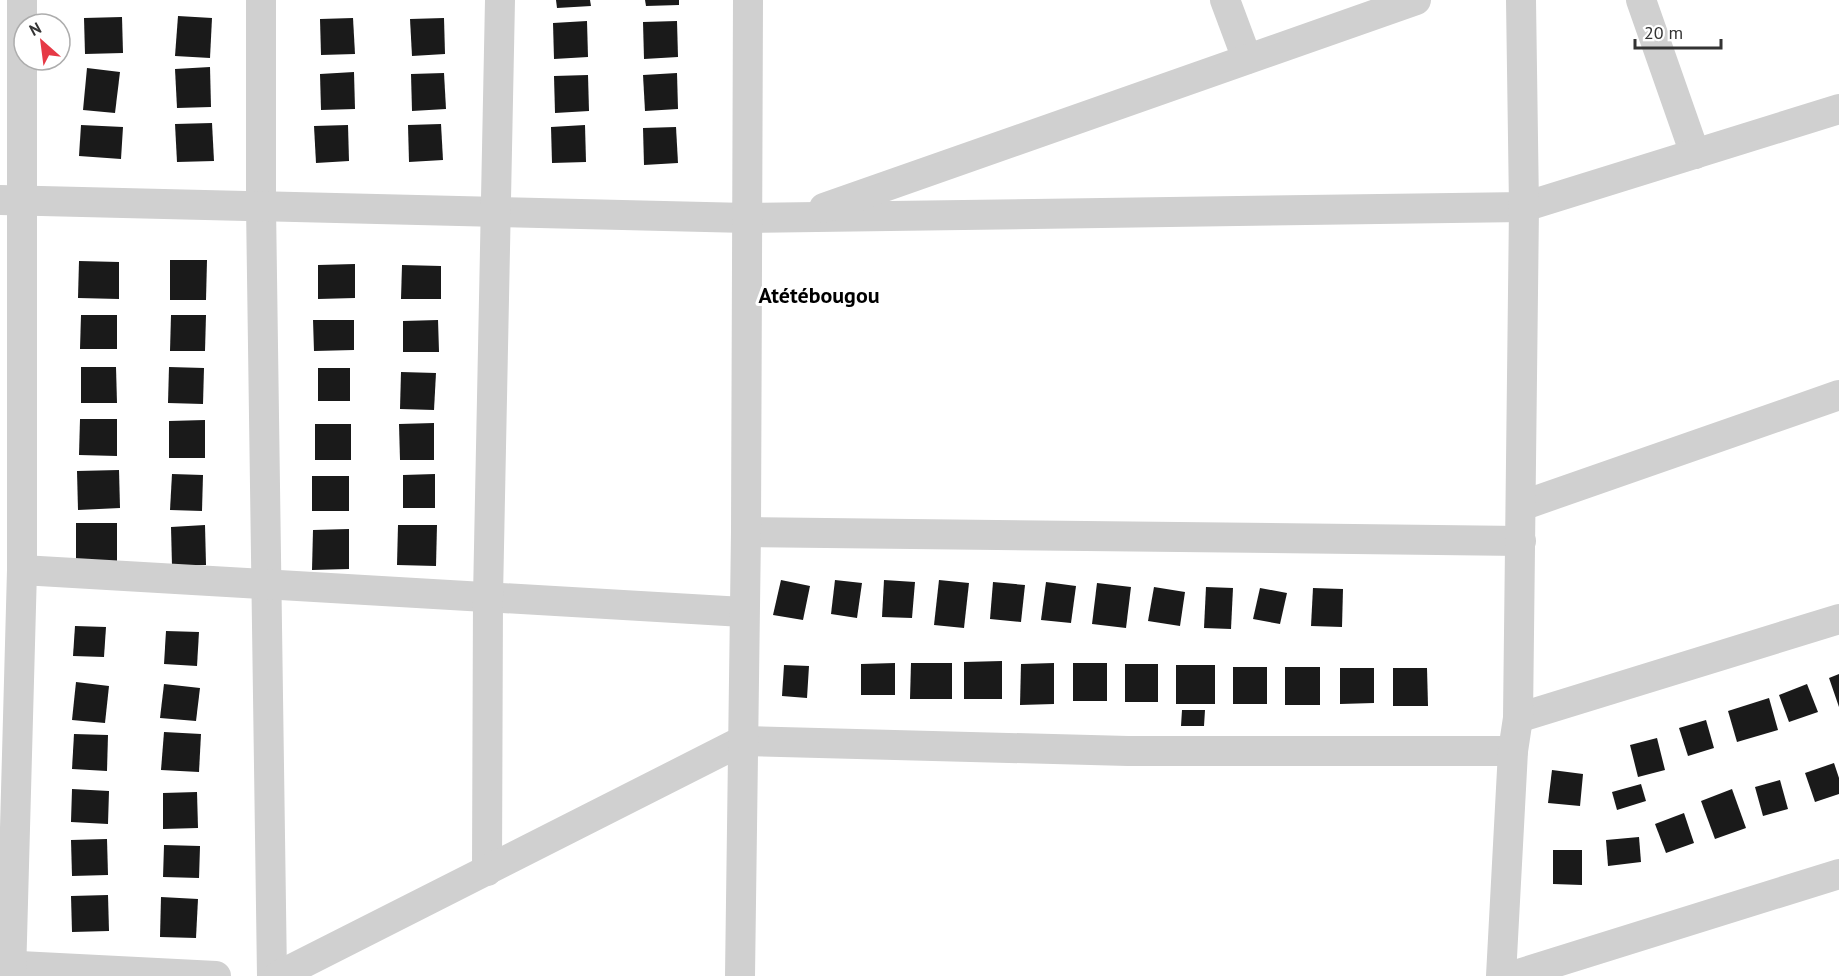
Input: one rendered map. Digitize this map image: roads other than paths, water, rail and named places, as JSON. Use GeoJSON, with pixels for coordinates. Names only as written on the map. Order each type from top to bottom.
{"type":"FeatureCollection","features":[{"type":"Feature","properties":{"kind":"street"},"geometry":{"type":"LineString","coordinates":[[22,0],[11,200],[11,467],[22,570],[9,693],[7,969],[216,976]]}},
{"type":"Feature","properties":{"kind":"street"},"geometry":{"type":"LineString","coordinates":[[261,0],[261,206],[272,976]]}},
{"type":"Feature","properties":{"kind":"street"},"geometry":{"type":"LineString","coordinates":[[487,871],[488,597],[500,0]]}},
{"type":"Feature","properties":{"kind":"street"},"geometry":{"type":"LineString","coordinates":[[740,976],[743,612],[746,532],[748,0]]}},
{"type":"Feature","properties":{"kind":"street"},"geometry":{"type":"LineString","coordinates":[[1225,0],[1247,59]]}},
{"type":"Feature","properties":{"kind":"street"},"geometry":{"type":"LineString","coordinates":[[799,217],[1416,0]]}},
{"type":"Feature","properties":{"kind":"street"},"geometry":{"type":"LineString","coordinates":[[1501,976],[1513,751],[1518,718],[1524,207],[1521,0]]}},
{"type":"Feature","properties":{"kind":"street"},"geometry":{"type":"LineString","coordinates":[[1641,0],[1695,154]]}},
{"type":"Feature","properties":{"kind":"street"},"geometry":{"type":"LineString","coordinates":[[11,200],[747,218],[1524,207],[1839,109]]}},
{"type":"Feature","properties":{"kind":"street"},"geometry":{"type":"LineString","coordinates":[[1521,506],[1839,396]]}},
{"type":"Feature","properties":{"kind":"street"},"geometry":{"type":"LineString","coordinates":[[746,532],[1521,542]]}},
{"type":"Feature","properties":{"kind":"street"},"geometry":{"type":"LineString","coordinates":[[22,570],[743,612]]}},
{"type":"Feature","properties":{"kind":"street"},"geometry":{"type":"LineString","coordinates":[[1518,718],[1839,619]]}},
{"type":"Feature","properties":{"kind":"street"},"geometry":{"type":"LineString","coordinates":[[278,976],[742,741],[1128,751],[1513,751]]}},
{"type":"Feature","properties":{"kind":"street"},"geometry":{"type":"LineString","coordinates":[[1512,976],[1839,874]]}},
{"type":"Feature","properties":{"kind":"district","name":"Atétébougou"},"geometry":{"type":"Point","coordinates":[819,295]}}]}
